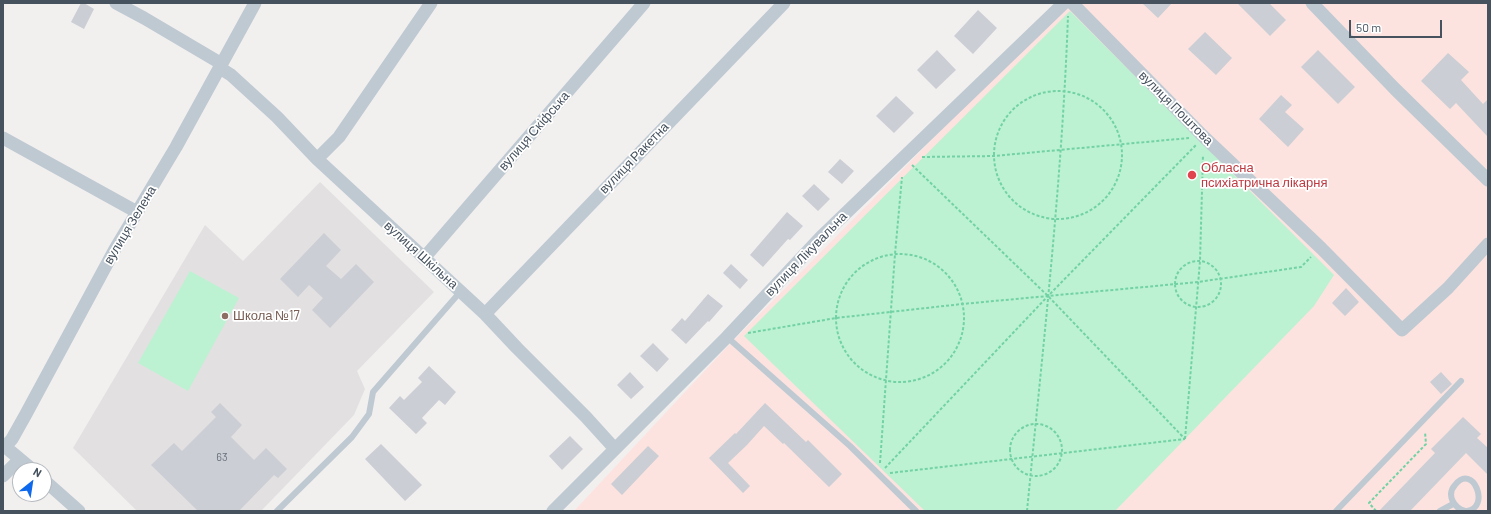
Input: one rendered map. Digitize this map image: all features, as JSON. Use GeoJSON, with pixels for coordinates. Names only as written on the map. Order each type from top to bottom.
{"type":"FeatureCollection","features":[{"type":"Feature","properties":{"kind":"street","name":"вулиця Шкільна"},"geometry":{"type":"LineString","coordinates":[[116,3],[144,18],[221,66],[277,117],[317,159],[485,314],[586,417],[615,449]]}},
{"type":"Feature","properties":{"kind":"street","name":"вулиця Зелена"},"geometry":{"type":"LineString","coordinates":[[4,446],[12,439],[115,249],[176,147],[255,3]]}},
{"type":"Feature","properties":{"kind":"street"},"geometry":{"type":"LineString","coordinates":[[317,159],[339,137],[431,3]]}},
{"type":"Feature","properties":{"kind":"street","name":"вулиця Скіфська"},"geometry":{"type":"LineString","coordinates":[[424,258],[644,3]]}},
{"type":"Feature","properties":{"kind":"street","name":"вулиця Ракетна"},"geometry":{"type":"LineString","coordinates":[[485,314],[784,3]]}},
{"type":"Feature","properties":{"kind":"street"},"geometry":{"type":"LineString","coordinates":[[1312,3],[1395,89],[1488,180]]}},
{"type":"Feature","properties":{"kind":"street","name":"вулиця Поштова"},"geometry":{"type":"LineString","coordinates":[[1068,5],[1321,248],[1402,330],[1448,288],[1488,244]]}},
{"type":"Feature","properties":{"kind":"street","name":"вулиця Лікувальна"},"geometry":{"type":"LineString","coordinates":[[552,511],[727,337],[821,237],[1068,5]]}},
{"type":"Feature","properties":{"kind":"street"},"geometry":{"type":"LineString","coordinates":[[3,138],[137,212]]}},
{"type":"Feature","properties":{"kind":"street"},"geometry":{"type":"LineString","coordinates":[[4,446],[24,462]]}},
{"type":"Feature","properties":{"kind":"street"},"geometry":{"type":"LineString","coordinates":[[3,476],[20,459]]}},
{"type":"Feature","properties":{"kind":"street"},"geometry":{"type":"LineString","coordinates":[[52,487],[79,511]]}},
{"type":"Feature","properties":{"kind":"lane"},"geometry":{"type":"LineString","coordinates":[[277,511],[352,437],[369,414],[373,392],[461,291]]}},
{"type":"Feature","properties":{"kind":"lane"},"geometry":{"type":"LineString","coordinates":[[727,337],[850,446],[916,511]]}},
{"type":"Feature","properties":{"kind":"lane"},"geometry":{"type":"LineString","coordinates":[[1336,511],[1461,381]]}},
{"type":"Feature","properties":{"kind":"lane"},"geometry":{"type":"LineString","coordinates":[[1463,480],[1474,481],[1482,489],[1482,500],[1476,508],[1466,511],[1457,508],[1453,504],[1451,494],[1454,485],[1463,480]]}},
{"type":"Feature","properties":{"kind":"lane"},"geometry":{"type":"LineString","coordinates":[[1440,511],[1453,504]]}},
{"type":"Feature","properties":{"kind":"path"},"geometry":{"type":"LineString","coordinates":[[1027,511],[1055,219],[1065,92],[1068,5]]}},
{"type":"Feature","properties":{"kind":"path"},"geometry":{"type":"LineString","coordinates":[[1050,91],[1065,92],[1082,96],[1100,107],[1114,124],[1121,145],[1121,167],[1118,178],[1106,197],[1089,211],[1079,216],[1055,219],[1034,214],[1024,209],[1006,194],[996,173],[994,156],[995,139],[999,128],[1005,118],[1020,103],[1040,93],[1050,91]]}},
{"type":"Feature","properties":{"kind":"path"},"geometry":{"type":"LineString","coordinates":[[904,158],[994,156],[1204,137]]}},
{"type":"Feature","properties":{"kind":"path"},"geometry":{"type":"LineString","coordinates":[[1185,439],[1200,261],[1204,137]]}},
{"type":"Feature","properties":{"kind":"path"},"geometry":{"type":"LineString","coordinates":[[879,474],[1048,296],[1204,137]]}},
{"type":"Feature","properties":{"kind":"path"},"geometry":{"type":"LineString","coordinates":[[879,474],[895,254],[904,158]]}},
{"type":"Feature","properties":{"kind":"path"},"geometry":{"type":"LineString","coordinates":[[904,158],[1048,296],[1185,439]]}},
{"type":"Feature","properties":{"kind":"path"},"geometry":{"type":"LineString","coordinates":[[727,337],[836,318],[962,304],[1198,282],[1301,267],[1321,248]]}},
{"type":"Feature","properties":{"kind":"path"},"geometry":{"type":"LineString","coordinates":[[895,254],[908,254],[919,257],[938,267],[954,283],[962,304],[964,326],[954,352],[935,372],[914,380],[886,380],[871,375],[862,369],[850,357],[840,338],[836,318],[839,299],[843,289],[856,271],[875,259],[895,254]]}},
{"type":"Feature","properties":{"kind":"path"},"geometry":{"type":"LineString","coordinates":[[1200,261],[1212,266],[1216,270],[1220,279],[1221,289],[1214,301],[1196,307],[1184,302],[1179,297],[1175,284],[1176,278],[1182,267],[1200,261]]}},
{"type":"Feature","properties":{"kind":"path"},"geometry":{"type":"LineString","coordinates":[[1376,511],[1369,503],[1426,444],[1424,419]]}},
{"type":"Feature","properties":{"kind":"path"},"geometry":{"type":"LineString","coordinates":[[1036,424],[1043,424],[1054,431],[1061,442],[1062,453],[1060,461],[1051,471],[1038,476],[1031,476],[1018,469],[1011,459],[1010,450],[1013,437],[1023,427],[1036,424]]}},
{"type":"Feature","properties":{"kind":"path"},"geometry":{"type":"LineString","coordinates":[[879,474],[1185,439]]}},
{"type":"Feature","properties":{"kind":"shaded area","name":"Обласна психіатрична лікарня"},"geometry":{"type":"Polygon","coordinates":[[[1067,3],[1488,3],[1488,511],[574,511],[726,348],[1067,3]]]}},
{"type":"Feature","properties":{"kind":"shaded area","name":"Школа №17"},"geometry":{"type":"Polygon","coordinates":[[[320,182],[434,292],[357,371],[365,389],[354,415],[261,511],[137,511],[73,448],[205,225],[243,261],[320,182]]]}},
{"type":"Feature","properties":{"kind":"green space"},"geometry":{"type":"Polygon","coordinates":[[[1070,11],[1334,275],[1314,306],[1115,511],[925,511],[744,336],[1070,11]]]}},
{"type":"Feature","properties":{"kind":"green space"},"geometry":{"type":"Polygon","coordinates":[[[190,271],[239,298],[188,391],[138,363],[190,271]]]}},
{"type":"Feature","properties":{"kind":"building"},"geometry":{"type":"Polygon","coordinates":[[[81,3],[84,3],[94,9],[84,29],[71,22],[81,3]]]}},
{"type":"Feature","properties":{"kind":"building"},"geometry":{"type":"Polygon","coordinates":[[[1142,3],[1172,3],[1158,18],[1142,3]]]}},
{"type":"Feature","properties":{"kind":"building"},"geometry":{"type":"Polygon","coordinates":[[[1237,3],[1269,3],[1286,20],[1270,36],[1237,3]]]}},
{"type":"Feature","properties":{"kind":"building"},"geometry":{"type":"Polygon","coordinates":[[[978,10],[997,28],[973,54],[954,36],[978,10]]]}},
{"type":"Feature","properties":{"kind":"building"},"geometry":{"type":"Polygon","coordinates":[[[1205,32],[1232,58],[1216,75],[1188,49],[1205,32]]]}},
{"type":"Feature","properties":{"kind":"building"},"geometry":{"type":"Polygon","coordinates":[[[937,50],[956,70],[936,89],[917,70],[937,50]]]}},
{"type":"Feature","properties":{"kind":"building"},"geometry":{"type":"Polygon","coordinates":[[[1318,50],[1355,87],[1338,104],[1301,67],[1318,50]]]}},
{"type":"Feature","properties":{"kind":"building"},"geometry":{"type":"Polygon","coordinates":[[[1448,53],[1469,72],[1461,80],[1483,104],[1488,99],[1488,137],[1456,103],[1450,109],[1421,81],[1448,53]]]}},
{"type":"Feature","properties":{"kind":"building"},"geometry":{"type":"Polygon","coordinates":[[[1281,95],[1292,105],[1285,112],[1304,129],[1288,147],[1259,119],[1281,95]]]}},
{"type":"Feature","properties":{"kind":"building"},"geometry":{"type":"Polygon","coordinates":[[[896,96],[914,113],[894,133],[876,116],[896,96]]]}},
{"type":"Feature","properties":{"kind":"building"},"geometry":{"type":"Polygon","coordinates":[[[840,159],[854,171],[842,184],[828,172],[840,159]]]}},
{"type":"Feature","properties":{"kind":"building"},"geometry":{"type":"Polygon","coordinates":[[[814,184],[830,199],[818,211],[802,196],[814,184]]]}},
{"type":"Feature","properties":{"kind":"building"},"geometry":{"type":"Polygon","coordinates":[[[787,212],[803,226],[790,240],[788,239],[763,267],[750,255],[787,212]]]}},
{"type":"Feature","properties":{"kind":"building"},"geometry":{"type":"Polygon","coordinates":[[[324,233],[341,250],[326,266],[341,279],[356,264],[374,282],[330,328],[312,310],[323,298],[309,285],[298,297],[280,279],[324,233]]]}},
{"type":"Feature","properties":{"kind":"building"},"geometry":{"type":"Polygon","coordinates":[[[731,264],[748,280],[740,289],[723,273],[731,264]]]}},
{"type":"Feature","properties":{"kind":"building"},"geometry":{"type":"Polygon","coordinates":[[[1346,288],[1359,302],[1345,316],[1332,303],[1346,288]]]}},
{"type":"Feature","properties":{"kind":"building"},"geometry":{"type":"Polygon","coordinates":[[[708,294],[723,306],[686,344],[671,330],[682,318],[685,321],[708,294]]]}},
{"type":"Feature","properties":{"kind":"building"},"geometry":{"type":"Polygon","coordinates":[[[653,343],[669,359],[657,372],[640,356],[653,343]]]}},
{"type":"Feature","properties":{"kind":"building"},"geometry":{"type":"Polygon","coordinates":[[[429,366],[456,392],[445,405],[439,400],[422,418],[427,423],[416,434],[389,408],[400,396],[404,400],[422,382],[418,378],[429,366]]]}},
{"type":"Feature","properties":{"kind":"building"},"geometry":{"type":"Polygon","coordinates":[[[630,372],[644,387],[631,399],[617,385],[630,372]]]}},
{"type":"Feature","properties":{"kind":"building"},"geometry":{"type":"Polygon","coordinates":[[[1441,372],[1452,384],[1441,394],[1430,382],[1441,372]]]}},
{"type":"Feature","properties":{"kind":"building"},"geometry":{"type":"Polygon","coordinates":[[[220,403],[242,425],[231,437],[254,460],[266,448],[287,469],[278,478],[274,475],[239,511],[198,511],[151,465],[174,443],[182,451],[216,417],[211,412],[220,403]]]}},
{"type":"Feature","properties":{"kind":"building"},"geometry":{"type":"Polygon","coordinates":[[[765,403],[806,442],[808,440],[842,474],[829,487],[784,443],[783,444],[764,426],[728,463],[750,486],[743,493],[709,458],[735,433],[736,434],[765,403]]]}},
{"type":"Feature","properties":{"kind":"building"},"geometry":{"type":"Polygon","coordinates":[[[1463,417],[1481,434],[1477,438],[1488,448],[1488,475],[1466,453],[1410,511],[1379,511],[1435,453],[1431,449],[1463,417]]]}},
{"type":"Feature","properties":{"kind":"building"},"geometry":{"type":"Polygon","coordinates":[[[570,436],[583,449],[562,470],[549,456],[570,436]]]}},
{"type":"Feature","properties":{"kind":"building"},"geometry":{"type":"Polygon","coordinates":[[[381,444],[422,485],[405,501],[365,459],[381,444]]]}},
{"type":"Feature","properties":{"kind":"building"},"geometry":{"type":"Polygon","coordinates":[[[648,446],[659,456],[622,495],[611,484],[648,446]]]}},
{"type":"Feature","properties":{"kind":"place","name":"Обласна психіатрична лікарня"},"geometry":{"type":"Point","coordinates":[1192,175]}},
{"type":"Feature","properties":{"kind":"place","name":"Школа №17"},"geometry":{"type":"Point","coordinates":[225,316]}}]}
